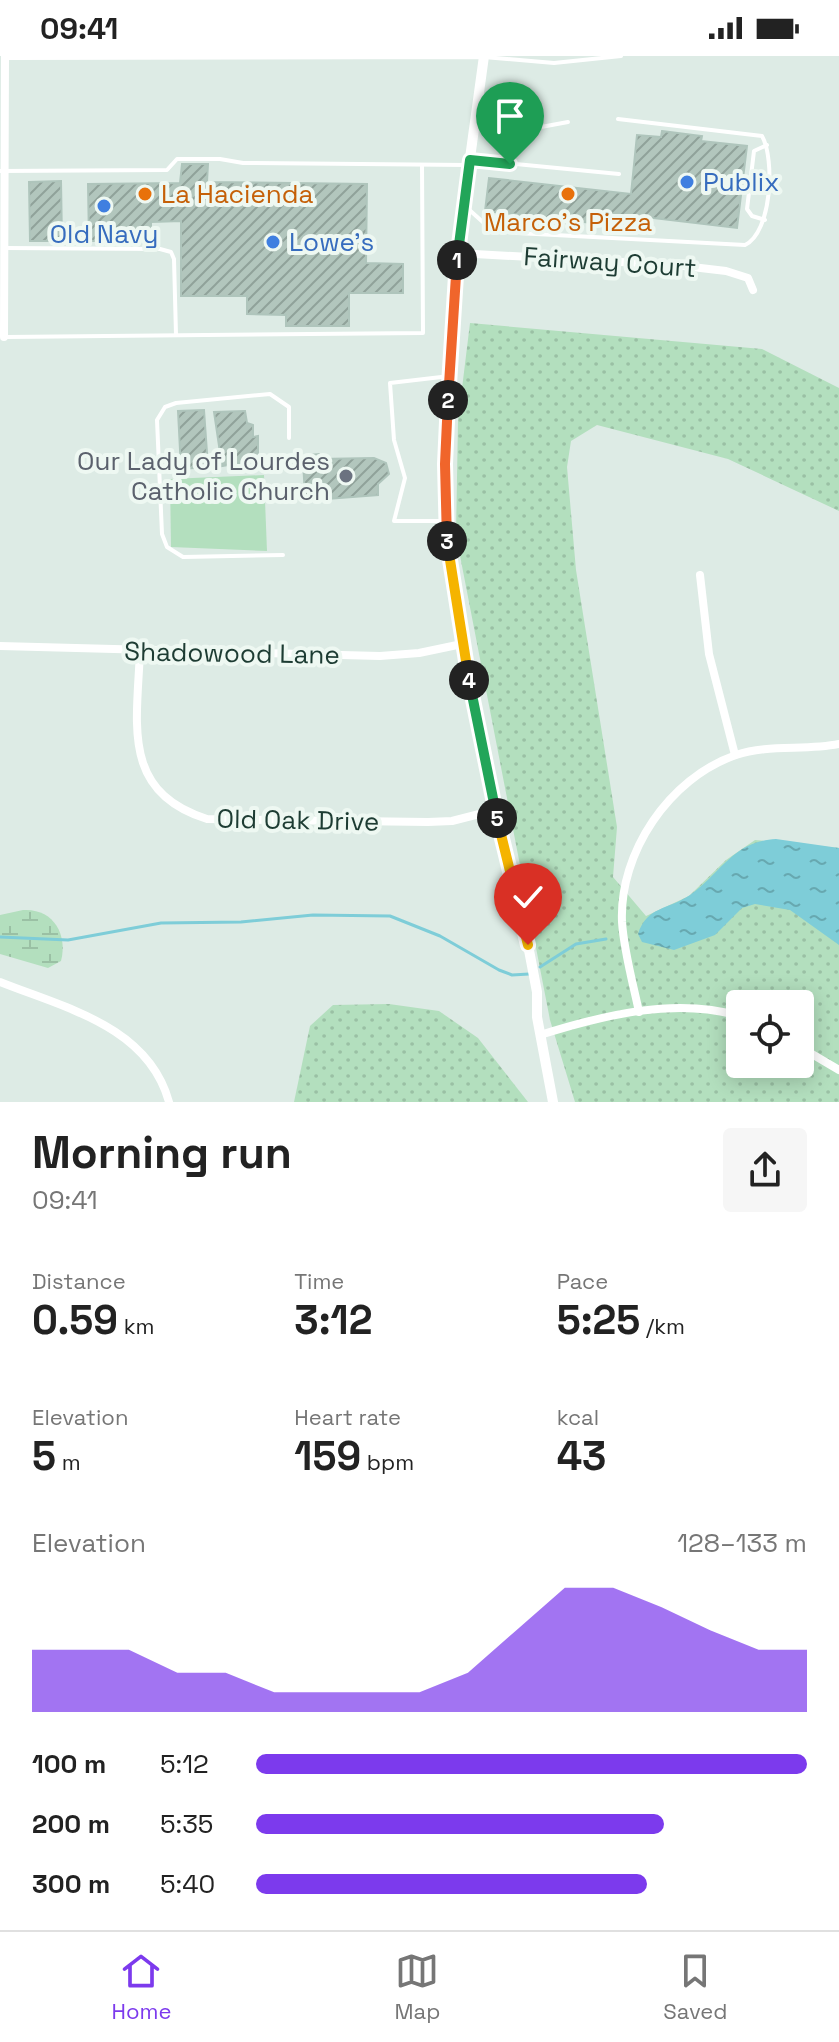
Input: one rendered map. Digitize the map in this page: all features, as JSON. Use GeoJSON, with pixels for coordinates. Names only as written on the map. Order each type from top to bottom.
{"type":"FeatureCollection","features":[{"type":"Feature","properties":{"kind":"street"},"geometry":{"type":"LineString","coordinates":[[484,56],[457,253],[446,521],[462,644],[495,810],[528,945],[553,1102]]}},
{"type":"Feature","properties":{"kind":"street"},"geometry":{"type":"LineString","coordinates":[[3,57],[4,337]]}},
{"type":"Feature","properties":{"kind":"street","name":"Fairway Court"},"geometry":{"type":"LineString","coordinates":[[457,253],[701,267],[748,278],[753,290]]}},
{"type":"Feature","properties":{"kind":"street"},"geometry":{"type":"LineString","coordinates":[[700,575],[709,654],[735,755]]}},
{"type":"Feature","properties":{"kind":"street","name":"Shadowood Lane"},"geometry":{"type":"LineString","coordinates":[[0,646],[380,656],[419,653],[462,644]]}},
{"type":"Feature","properties":{"kind":"street","name":"Old Oak Drive"},"geometry":{"type":"LineString","coordinates":[[140,651],[136,743],[142,764],[152,783],[168,801],[188,813],[207,819],[428,822],[452,821],[495,810]]}},
{"type":"Feature","properties":{"kind":"street"},"geometry":{"type":"LineString","coordinates":[[639,1012],[622,921],[634,857],[650,824],[673,798],[704,773],[735,755],[839,744]]}},
{"type":"Feature","properties":{"kind":"street"},"geometry":{"type":"LineString","coordinates":[[0,982],[96,1020],[122,1034],[149,1061],[169,1102]]}},
{"type":"Feature","properties":{"kind":"street"},"geometry":{"type":"LineString","coordinates":[[540,1035],[639,1012],[684,1006],[726,1014]]}},
{"type":"Feature","properties":{"kind":"street"},"geometry":{"type":"LineString","coordinates":[[814,1055],[839,1070]]}},
{"type":"Feature","properties":{"kind":"lane"},"geometry":{"type":"LineString","coordinates":[[3,57],[484,56],[554,63],[621,56]]}},
{"type":"Feature","properties":{"kind":"lane"},"geometry":{"type":"LineString","coordinates":[[464,205],[485,224],[517,233],[745,245],[755,240],[765,220],[767,145],[762,136],[618,119]]}},
{"type":"Feature","properties":{"kind":"lane"},"geometry":{"type":"LineString","coordinates":[[514,132],[568,122]]}},
{"type":"Feature","properties":{"kind":"lane"},"geometry":{"type":"LineString","coordinates":[[765,220],[752,216],[747,209],[754,151],[767,145]]}},
{"type":"Feature","properties":{"kind":"lane"},"geometry":{"type":"LineString","coordinates":[[2,171],[167,170],[177,159],[422,165],[470,162],[619,174]]}},
{"type":"Feature","properties":{"kind":"lane"},"geometry":{"type":"LineString","coordinates":[[4,337],[423,333],[422,165]]}},
{"type":"Feature","properties":{"kind":"lane"},"geometry":{"type":"LineString","coordinates":[[3,248],[160,249],[171,252],[174,259],[176,335]]}},
{"type":"Feature","properties":{"kind":"lane"},"geometry":{"type":"LineString","coordinates":[[446,521],[394,521],[405,478],[394,440],[390,383],[450,376]]}},
{"type":"Feature","properties":{"kind":"lane"},"geometry":{"type":"LineString","coordinates":[[283,555],[183,557],[167,547],[162,534],[157,420],[165,407],[176,403],[270,394],[289,407],[289,438]]}},
{"type":"Feature","properties":{"kind":"green space"},"geometry":{"type":"Polygon","coordinates":[[[470,323],[762,349],[839,388],[839,511],[728,459],[597,425],[571,441],[567,467],[576,570],[617,827],[613,877],[646,916],[689,896],[726,860],[755,840],[839,848],[839,1102],[575,1102],[550,1020],[456,535],[458,421],[470,323]]]}},
{"type":"Feature","properties":{"kind":"green space"},"geometry":{"type":"Polygon","coordinates":[[[264,475],[267,551],[171,547],[170,479],[264,475]]]}},
{"type":"Feature","properties":{"kind":"green space"},"geometry":{"type":"Polygon","coordinates":[[[23,910],[43,913],[56,925],[62,941],[61,961],[48,968],[0,954],[0,915],[23,910]]]}},
{"type":"Feature","properties":{"kind":"green space"},"geometry":{"type":"Polygon","coordinates":[[[389,1004],[439,1011],[478,1038],[528,1102],[294,1102],[310,1026],[333,1005],[389,1004]]]}},
{"type":"Feature","properties":{"kind":"water"},"geometry":{"type":"Polygon","coordinates":[[[776,839],[839,848],[839,945],[790,910],[755,904],[742,908],[715,935],[674,950],[642,942],[638,934],[653,913],[690,895],[738,852],[761,841],[776,839]]]}},
{"type":"Feature","properties":{"kind":"building","name":"Publix"},"geometry":{"type":"Polygon","coordinates":[[[662,131],[702,136],[701,141],[747,146],[737,228],[628,215],[627,227],[485,211],[489,178],[631,194],[637,135],[661,137],[662,131]]]}},
{"type":"Feature","properties":{"kind":"building","name":"Lowe's"},"geometry":{"type":"Polygon","coordinates":[[[182,164],[208,164],[207,182],[367,184],[366,263],[403,264],[403,293],[349,293],[349,326],[286,326],[286,315],[247,314],[247,296],[181,296],[181,221],[151,222],[151,234],[98,234],[98,241],[89,241],[88,184],[180,183],[182,164]]]}},
{"type":"Feature","properties":{"kind":"building"},"geometry":{"type":"Polygon","coordinates":[[[61,181],[62,241],[30,241],[29,182],[61,181]]]}},
{"type":"Feature","properties":{"kind":"building"},"geometry":{"type":"Polygon","coordinates":[[[204,410],[208,467],[181,469],[178,411],[204,410]]]}},
{"type":"Feature","properties":{"kind":"building"},"geometry":{"type":"Polygon","coordinates":[[[245,411],[247,423],[253,425],[253,437],[258,436],[258,460],[222,466],[214,412],[245,411]]]}},
{"type":"Feature","properties":{"kind":"building","name":"Our Lady of Lourdes Catholic Church"},"geometry":{"type":"Polygon","coordinates":[[[319,454],[319,459],[374,458],[386,463],[389,474],[378,484],[378,495],[314,500],[314,495],[305,496],[303,461],[310,461],[310,455],[319,454]]]}},
{"type":"Feature","properties":{"kind":"waterway"},"geometry":{"type":"LineString","coordinates":[[0,937],[68,940],[161,923],[241,922],[313,915],[390,916],[440,936],[499,970],[512,975],[529,974]]}},
{"type":"Feature","properties":{"kind":"waterway"},"geometry":{"type":"LineString","coordinates":[[540,967],[576,944],[606,939]]}},
{"type":"Feature","properties":{"kind":"place","name":"Publix"},"geometry":{"type":"Point","coordinates":[687,182]}},
{"type":"Feature","properties":{"kind":"place","name":"La Hacienda"},"geometry":{"type":"Point","coordinates":[145,194]}},
{"type":"Feature","properties":{"kind":"place","name":"Marco's Pizza"},"geometry":{"type":"Point","coordinates":[568,194]}},
{"type":"Feature","properties":{"kind":"place","name":"Old Navy"},"geometry":{"type":"Point","coordinates":[104,206]}},
{"type":"Feature","properties":{"kind":"place","name":"Lowe's"},"geometry":{"type":"Point","coordinates":[273,242]}},
{"type":"Feature","properties":{"kind":"place","name":"Our Lady of Lourdes Catholic Church"},"geometry":{"type":"Point","coordinates":[346,476]}},
{"type":"Feature","properties":{"kind":"route"},"geometry":{"type":"LineString","coordinates":[[510,164],[470,160],[457,253],[445,508],[448,555],[462,644],[495,810],[528,945]]}}]}
